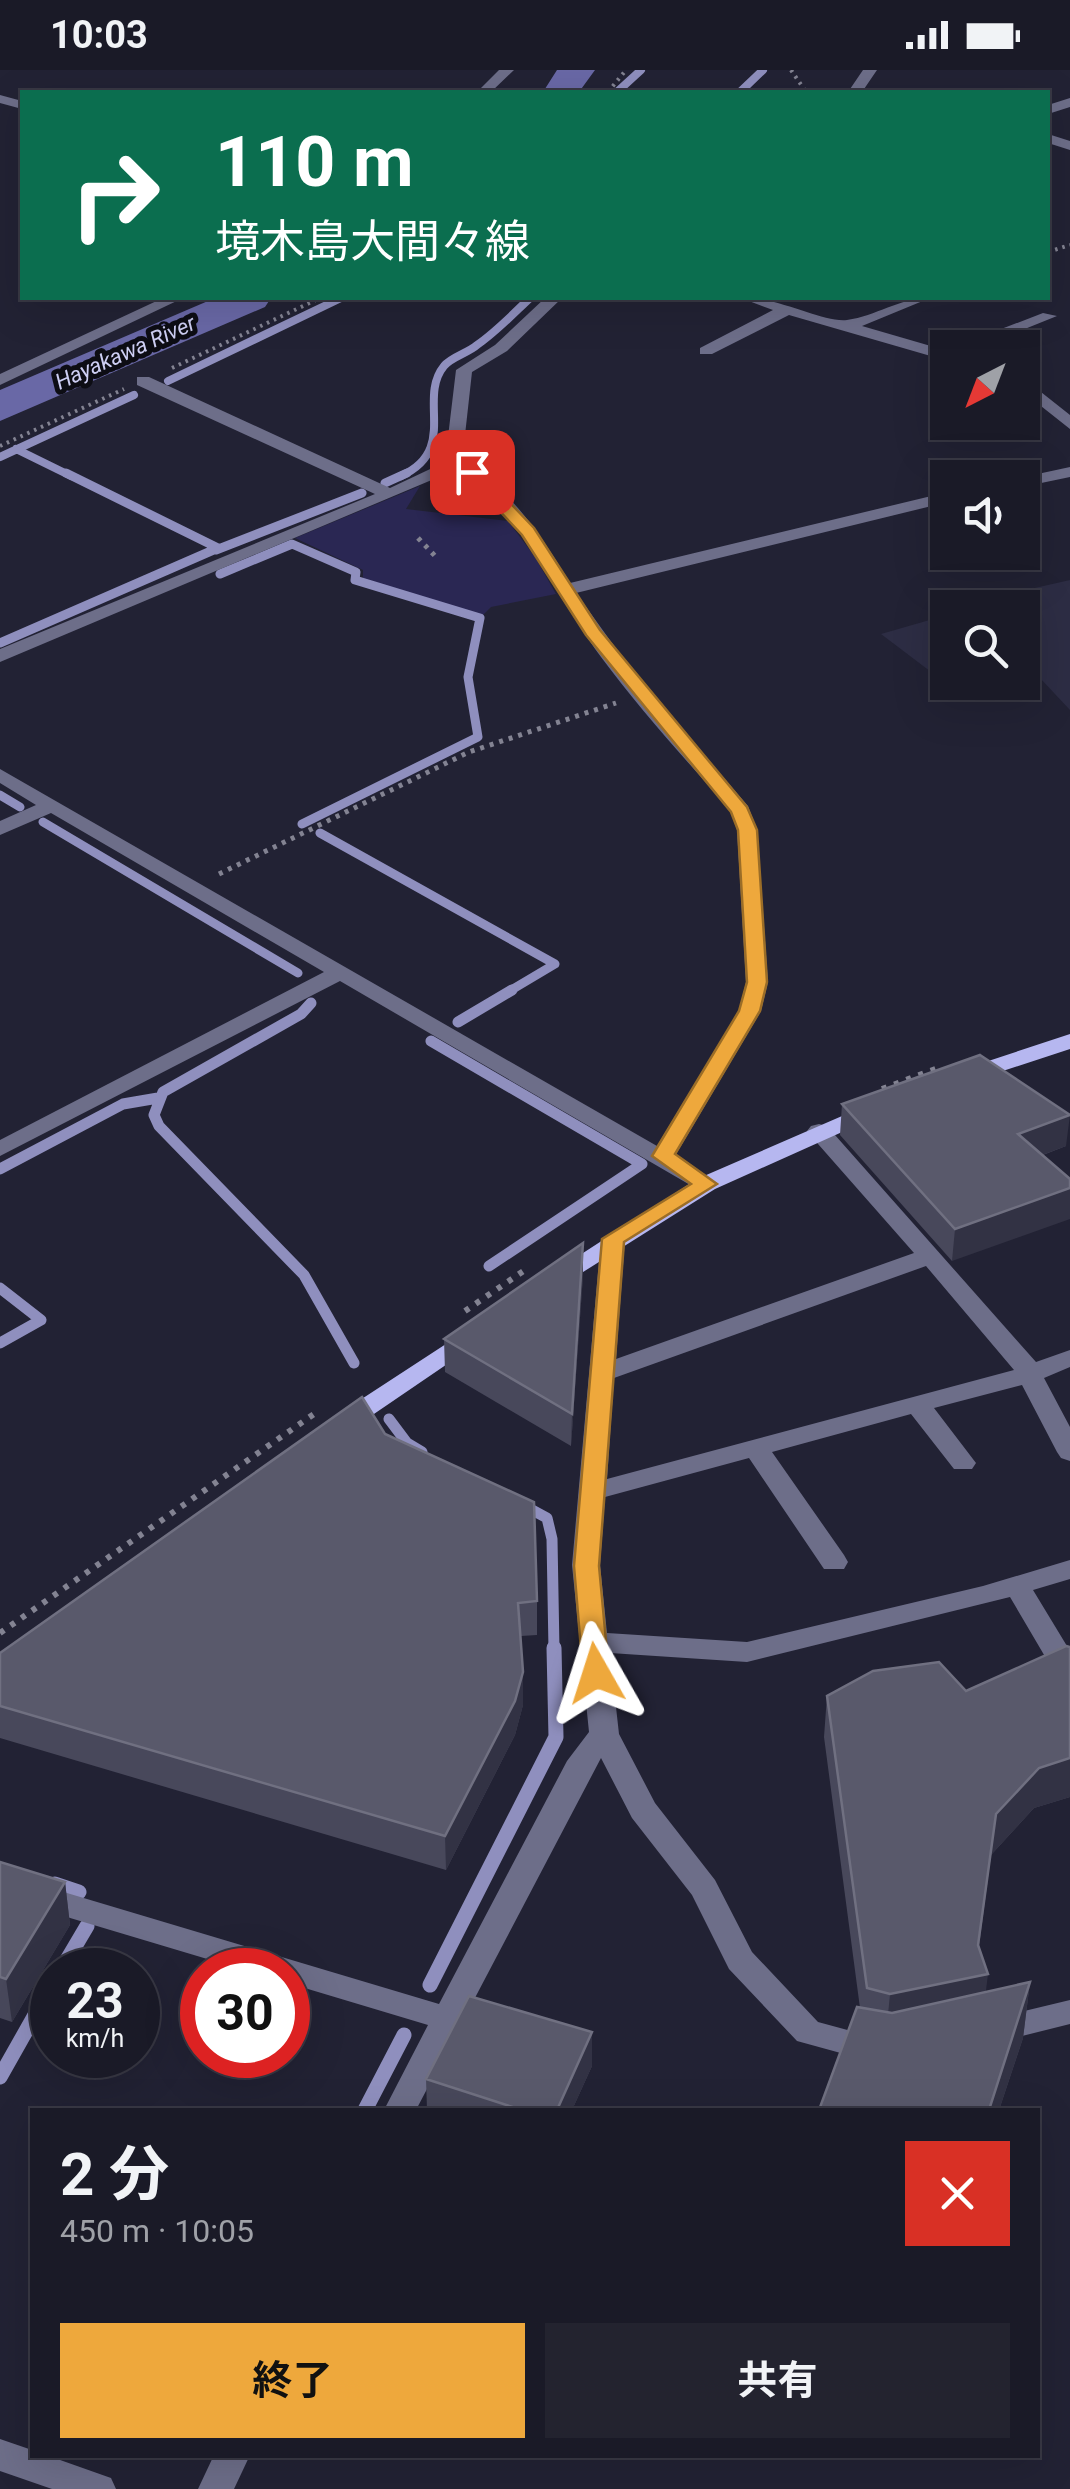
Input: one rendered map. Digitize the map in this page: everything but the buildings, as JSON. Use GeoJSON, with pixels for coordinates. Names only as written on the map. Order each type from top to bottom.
{"type":"FeatureCollection","features":[{"type":"Feature","properties":{"kind":"main road"},"geometry":{"type":"LineString","coordinates":[[946,1083],[1070,1041]]}},
{"type":"Feature","properties":{"kind":"main road"},"geometry":{"type":"LineString","coordinates":[[533,1294],[613,1239],[706,1184],[819,1131],[897,1101]]}},
{"type":"Feature","properties":{"kind":"main road"},"geometry":{"type":"LineString","coordinates":[[326,1435],[501,1315]]}},
{"type":"Feature","properties":{"kind":"street"},"geometry":{"type":"LineString","coordinates":[[486,90],[506,70]]}},
{"type":"Feature","properties":{"kind":"street"},"geometry":{"type":"LineString","coordinates":[[0,380],[171,300]]}},
{"type":"Feature","properties":{"kind":"street"},"geometry":{"type":"LineString","coordinates":[[453,464],[464,370],[502,348],[552,300]]}},
{"type":"Feature","properties":{"kind":"street"},"geometry":{"type":"LineString","coordinates":[[756,300],[930,350]]}},
{"type":"Feature","properties":{"kind":"street"},"geometry":{"type":"LineString","coordinates":[[846,326],[917,300]]}},
{"type":"Feature","properties":{"kind":"street"},"geometry":{"type":"LineString","coordinates":[[706,351],[788,309]]}},
{"type":"Feature","properties":{"kind":"street"},"geometry":{"type":"LineString","coordinates":[[1010,330],[1049,316]]}},
{"type":"Feature","properties":{"kind":"street"},"geometry":{"type":"LineString","coordinates":[[143,381],[390,494]]}},
{"type":"Feature","properties":{"kind":"street"},"geometry":{"type":"LineString","coordinates":[[1040,398],[1070,424]]}},
{"type":"Feature","properties":{"kind":"street"},"geometry":{"type":"LineString","coordinates":[[0,656],[390,494],[453,464],[472,472],[517,520],[568,589],[592,632],[640,694],[740,810],[747,830],[757,982],[750,1011],[663,1156]]}},
{"type":"Feature","properties":{"kind":"street"},"geometry":{"type":"LineString","coordinates":[[1040,478],[1070,472]]}},
{"type":"Feature","properties":{"kind":"street"},"geometry":{"type":"LineString","coordinates":[[568,589],[930,501]]}},
{"type":"Feature","properties":{"kind":"street"},"geometry":{"type":"LineString","coordinates":[[0,775],[706,1184]]}},
{"type":"Feature","properties":{"kind":"street"},"geometry":{"type":"LineString","coordinates":[[0,829],[52,805]]}},
{"type":"Feature","properties":{"kind":"street"},"geometry":{"type":"LineString","coordinates":[[0,1149],[340,972]]}},
{"type":"Feature","properties":{"kind":"street"},"geometry":{"type":"LineString","coordinates":[[979,1072],[1009,1093]]}},
{"type":"Feature","properties":{"kind":"street"},"geometry":{"type":"LineString","coordinates":[[819,1131],[1020,1356],[1070,1452]]}},
{"type":"Feature","properties":{"kind":"street"},"geometry":{"type":"LineString","coordinates":[[613,1239],[586,1566],[604,1734],[642,1810],[704,1888],[740,1960],[808,2032],[886,2052],[904,2049]]}},
{"type":"Feature","properties":{"kind":"street"},"geometry":{"type":"LineString","coordinates":[[602,1373],[929,1256]]}},
{"type":"Feature","properties":{"kind":"street"},"geometry":{"type":"LineString","coordinates":[[592,1492],[1030,1374],[1070,1358]]}},
{"type":"Feature","properties":{"kind":"street"},"geometry":{"type":"LineString","coordinates":[[918,1404],[964,1463]]}},
{"type":"Feature","properties":{"kind":"street"},"geometry":{"type":"LineString","coordinates":[[756,1448],[834,1562]]}},
{"type":"Feature","properties":{"kind":"street"},"geometry":{"type":"LineString","coordinates":[[592,1642],[746,1652],[1017,1586],[1070,1569]]}},
{"type":"Feature","properties":{"kind":"street"},"geometry":{"type":"LineString","coordinates":[[1017,1586],[1070,1675]]}},
{"type":"Feature","properties":{"kind":"street"},"geometry":{"type":"LineString","coordinates":[[401,2108],[582,1761],[604,1734]]}},
{"type":"Feature","properties":{"kind":"street"},"geometry":{"type":"LineString","coordinates":[[0,1886],[211,1948]]}},
{"type":"Feature","properties":{"kind":"street"},"geometry":{"type":"LineString","coordinates":[[310,1977],[445,2018]]}},
{"type":"Feature","properties":{"kind":"street"},"geometry":{"type":"LineString","coordinates":[[957,2038],[1070,2012]]}},
{"type":"Feature","properties":{"kind":"street"},"geometry":{"type":"LineString","coordinates":[[0,2455],[98,2489]]}},
{"type":"Feature","properties":{"kind":"street"},"geometry":{"type":"LineString","coordinates":[[216,2489],[231,2458]]}},
{"type":"Feature","properties":{"kind":"path"},"geometry":{"type":"LineString","coordinates":[[610,90],[626,70]]}},
{"type":"Feature","properties":{"kind":"path"},"geometry":{"type":"LineString","coordinates":[[418,538],[437,558]]}},
{"type":"Feature","properties":{"kind":"path"},"geometry":{"type":"LineString","coordinates":[[195,886],[469,752],[640,694]]}},
{"type":"Feature","properties":{"kind":"shaded area"},"geometry":{"type":"Polygon","coordinates":[[[420,486],[406,509],[508,521],[556,594],[491,607],[483,615],[414,598],[363,579],[363,570],[295,538],[420,486]]]}},
{"type":"Feature","properties":{"kind":"shaded area"},"geometry":{"type":"Polygon","coordinates":[[[1070,580],[1070,710],[1040,678],[1040,590],[1026,590],[1070,580]]]}},
{"type":"Feature","properties":{"kind":"shaded area"},"geometry":{"type":"Polygon","coordinates":[[[930,620],[930,671],[881,634],[930,620]]]}},
{"type":"Feature","properties":{"kind":"waterway","name":"Hayakawa River"},"geometry":{"type":"LineString","coordinates":[[562,90],[576,70]]}},
{"type":"Feature","properties":{"kind":"waterway"},"geometry":{"type":"LineString","coordinates":[[619,90],[641,70]]}},
{"type":"Feature","properties":{"kind":"waterway"},"geometry":{"type":"LineString","coordinates":[[742,90],[763,70]]}},
{"type":"Feature","properties":{"kind":"waterway","name":"Hayakawa River"},"geometry":{"type":"LineString","coordinates":[[0,407],[245,300]]}},
{"type":"Feature","properties":{"kind":"waterway"},"geometry":{"type":"LineString","coordinates":[[168,381],[337,300]]}},
{"type":"Feature","properties":{"kind":"waterway"},"geometry":{"type":"LineString","coordinates":[[402,475],[428,452],[433,438],[434,393],[444,366],[484,340],[528,300]]}},
{"type":"Feature","properties":{"kind":"waterway"},"geometry":{"type":"LineString","coordinates":[[17,449],[134,395]]}},
{"type":"Feature","properties":{"kind":"waterway"},"geometry":{"type":"LineString","coordinates":[[0,457],[17,449]]}},
{"type":"Feature","properties":{"kind":"waterway"},"geometry":{"type":"LineString","coordinates":[[17,449],[71,476]]}},
{"type":"Feature","properties":{"kind":"waterway"},"geometry":{"type":"LineString","coordinates":[[0,643],[218,548],[66,473]]}},
{"type":"Feature","properties":{"kind":"waterway"},"geometry":{"type":"LineString","coordinates":[[402,475],[407,473]]}},
{"type":"Feature","properties":{"kind":"waterway"},"geometry":{"type":"LineString","coordinates":[[385,483],[402,475]]}},
{"type":"Feature","properties":{"kind":"waterway"},"geometry":{"type":"LineString","coordinates":[[216,550],[362,493]]}},
{"type":"Feature","properties":{"kind":"waterway"},"geometry":{"type":"LineString","coordinates":[[220,574],[292,544],[356,572],[355,580],[480,618],[468,677],[478,737],[302,824]]}},
{"type":"Feature","properties":{"kind":"waterway"},"geometry":{"type":"LineString","coordinates":[[0,795],[20,807]]}},
{"type":"Feature","properties":{"kind":"waterway"},"geometry":{"type":"LineString","coordinates":[[43,822],[298,973]]}},
{"type":"Feature","properties":{"kind":"waterway"},"geometry":{"type":"LineString","coordinates":[[320,833],[555,964],[508,992]]}},
{"type":"Feature","properties":{"kind":"waterway"},"geometry":{"type":"LineString","coordinates":[[458,1022],[512,990]]}},
{"type":"Feature","properties":{"kind":"waterway"},"geometry":{"type":"LineString","coordinates":[[311,1003],[301,1014],[163,1092],[154,1115],[159,1126],[304,1275],[354,1363]]}},
{"type":"Feature","properties":{"kind":"waterway"},"geometry":{"type":"LineString","coordinates":[[431,1041],[642,1164],[489,1266]]}},
{"type":"Feature","properties":{"kind":"waterway"},"geometry":{"type":"LineString","coordinates":[[0,1169],[123,1104],[158,1098]]}},
{"type":"Feature","properties":{"kind":"waterway"},"geometry":{"type":"LineString","coordinates":[[0,1288],[41,1320],[0,1343]]}},
{"type":"Feature","properties":{"kind":"waterway"},"geometry":{"type":"LineString","coordinates":[[389,1419],[407,1443],[422,1452]]}},
{"type":"Feature","properties":{"kind":"waterway"},"geometry":{"type":"LineString","coordinates":[[523,1505],[547,1518],[552,1539],[554,1650]]}},
{"type":"Feature","properties":{"kind":"waterway"},"geometry":{"type":"LineString","coordinates":[[430,1985],[556,1737],[554,1648]]}},
{"type":"Feature","properties":{"kind":"waterway"},"geometry":{"type":"LineString","coordinates":[[55,1884],[79,1892]]}},
{"type":"Feature","properties":{"kind":"waterway"},"geometry":{"type":"LineString","coordinates":[[74,1948],[87,1926]]}},
{"type":"Feature","properties":{"kind":"waterway"},"geometry":{"type":"LineString","coordinates":[[0,2077],[30,2024]]}},
{"type":"Feature","properties":{"kind":"waterway"},"geometry":{"type":"LineString","coordinates":[[366,2108],[404,2035]]}},
{"type":"Feature","properties":{"kind":"route"},"geometry":{"type":"LineString","coordinates":[[472,472],[528,532],[551,562],[592,632],[740,810],[747,830],[757,982],[750,1011],[663,1156],[706,1184],[613,1239],[586,1566],[596,1673]]}}]}
